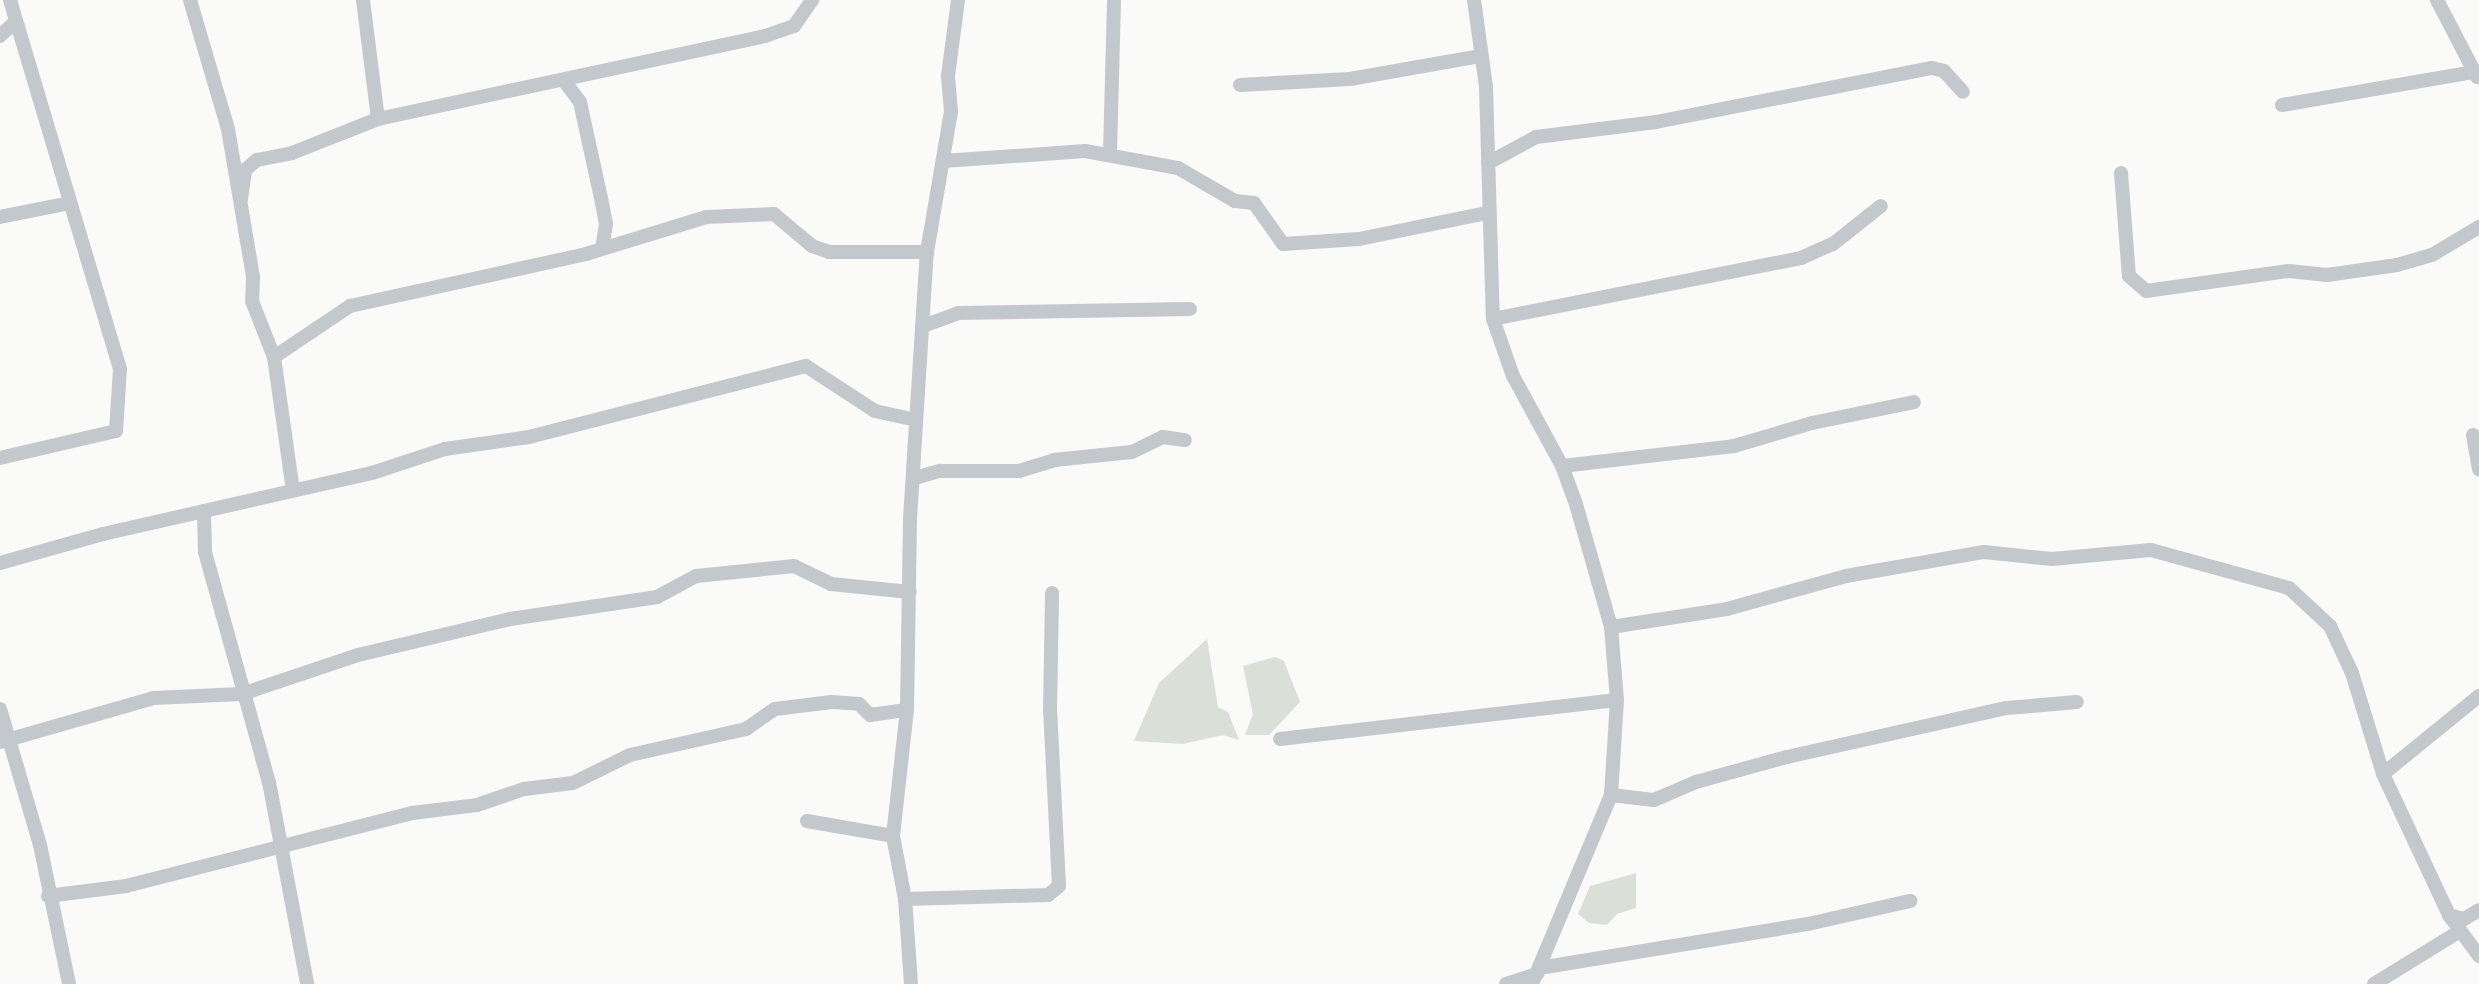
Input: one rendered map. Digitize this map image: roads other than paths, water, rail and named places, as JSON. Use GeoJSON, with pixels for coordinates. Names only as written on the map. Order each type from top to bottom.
{"type":"FeatureCollection","features":[{"type":"Feature","properties":{"kind":"street"},"geometry":{"type":"LineString","coordinates":[[0,458],[116,431],[120,369],[20,43],[10,0]]}},
{"type":"Feature","properties":{"kind":"street"},"geometry":{"type":"LineString","coordinates":[[190,0],[228,129],[228,146],[241,199],[252,301],[274,357],[293,490]]}},
{"type":"Feature","properties":{"kind":"street"},"geometry":{"type":"LineString","coordinates":[[363,0],[378,119]]}},
{"type":"Feature","properties":{"kind":"street"},"geometry":{"type":"LineString","coordinates":[[241,199],[245,170],[257,160],[292,153],[378,119],[565,82],[794,26],[812,0]]}},
{"type":"Feature","properties":{"kind":"street"},"geometry":{"type":"LineString","coordinates":[[911,984],[905,899],[893,836],[907,710],[916,420],[927,252],[943,161],[958,0]]}},
{"type":"Feature","properties":{"kind":"street"},"geometry":{"type":"LineString","coordinates":[[1110,154],[1114,0]]}},
{"type":"Feature","properties":{"kind":"street"},"geometry":{"type":"LineString","coordinates":[[1474,0],[1488,163],[1487,213],[1493,319],[1513,376],[1562,466],[1611,627],[1617,700],[1611,795],[1536,975]]}},
{"type":"Feature","properties":{"kind":"street"},"geometry":{"type":"LineString","coordinates":[[2282,105],[2476,76],[2437,0]]}},
{"type":"Feature","properties":{"kind":"street"},"geometry":{"type":"LineString","coordinates":[[15,22],[2,36],[20,43]]}},
{"type":"Feature","properties":{"kind":"street"},"geometry":{"type":"LineString","coordinates":[[1240,85],[1350,79],[1481,56]]}},
{"type":"Feature","properties":{"kind":"street"},"geometry":{"type":"LineString","coordinates":[[1488,163],[1536,137],[1656,122],[1932,68],[1944,71],[1963,92]]}},
{"type":"Feature","properties":{"kind":"street"},"geometry":{"type":"LineString","coordinates":[[580,102],[600,72]]}},
{"type":"Feature","properties":{"kind":"street"},"geometry":{"type":"LineString","coordinates":[[565,82],[580,102],[606,224],[602,248]]}},
{"type":"Feature","properties":{"kind":"street"},"geometry":{"type":"LineString","coordinates":[[228,146],[257,160]]}},
{"type":"Feature","properties":{"kind":"street"},"geometry":{"type":"LineString","coordinates":[[943,161],[1070,152],[1110,154],[1178,168],[1235,201],[1254,203],[1283,244],[1359,239],[1487,213]]}},
{"type":"Feature","properties":{"kind":"street"},"geometry":{"type":"LineString","coordinates":[[2121,173],[2129,276],[2136,287],[2146,291],[2289,271],[2327,275],[2397,265],[2432,255],[2479,227]]}},
{"type":"Feature","properties":{"kind":"street"},"geometry":{"type":"LineString","coordinates":[[0,217],[70,203]]}},
{"type":"Feature","properties":{"kind":"street"},"geometry":{"type":"LineString","coordinates":[[1493,319],[1801,258],[1833,244],[1881,206]]}},
{"type":"Feature","properties":{"kind":"street"},"geometry":{"type":"LineString","coordinates":[[274,357],[350,306],[602,248],[671,225],[757,212],[782,217],[812,246],[829,252],[927,252]]}},
{"type":"Feature","properties":{"kind":"street"},"geometry":{"type":"LineString","coordinates":[[923,326],[958,313],[1190,309]]}},
{"type":"Feature","properties":{"kind":"street"},"geometry":{"type":"LineString","coordinates":[[0,563],[204,511],[372,473],[445,449],[529,437],[806,366],[875,411],[916,420]]}},
{"type":"Feature","properties":{"kind":"street"},"geometry":{"type":"LineString","coordinates":[[1562,466],[1734,446],[1812,423],[1914,402]]}},
{"type":"Feature","properties":{"kind":"street"},"geometry":{"type":"LineString","coordinates":[[2473,435],[2479,469]]}},
{"type":"Feature","properties":{"kind":"street"},"geometry":{"type":"LineString","coordinates":[[915,478],[940,471],[1019,471],[1054,460],[1132,452],[1163,437],[1185,440]]}},
{"type":"Feature","properties":{"kind":"street"},"geometry":{"type":"LineString","coordinates":[[204,511],[205,552],[242,694],[269,782],[307,984]]}},
{"type":"Feature","properties":{"kind":"street"},"geometry":{"type":"LineString","coordinates":[[1611,627],[1727,609],[1846,576],[1968,553],[2052,559],[2151,550],[2297,594],[2330,626],[2352,673],[2383,774],[2449,915],[2479,956]]}},
{"type":"Feature","properties":{"kind":"street"},"geometry":{"type":"LineString","coordinates":[[4,742],[153,698],[242,694],[358,655],[510,619],[657,597],[696,576],[794,566],[831,584],[910,592]]}},
{"type":"Feature","properties":{"kind":"street"},"geometry":{"type":"LineString","coordinates":[[905,899],[1048,895],[1059,886],[1051,730],[1052,593]]}},
{"type":"Feature","properties":{"kind":"street"},"geometry":{"type":"LineString","coordinates":[[2383,774],[2479,696]]}},
{"type":"Feature","properties":{"kind":"street"},"geometry":{"type":"LineString","coordinates":[[1280,739],[1617,700]]}},
{"type":"Feature","properties":{"kind":"street"},"geometry":{"type":"LineString","coordinates":[[48,896],[126,886],[412,813],[477,805],[524,789],[573,783],[630,755],[746,729],[775,709],[832,702],[859,704],[870,715],[907,710]]}},
{"type":"Feature","properties":{"kind":"street"},"geometry":{"type":"LineString","coordinates":[[1611,795],[1654,800],[1696,782],[1787,757],[2007,708],[2077,702]]}},
{"type":"Feature","properties":{"kind":"street"},"geometry":{"type":"LineString","coordinates":[[0,709],[4,742],[40,845],[48,896],[69,984]]}},
{"type":"Feature","properties":{"kind":"street"},"geometry":{"type":"LineString","coordinates":[[807,821],[893,836]]}},
{"type":"Feature","properties":{"kind":"street"},"geometry":{"type":"LineString","coordinates":[[1506,984],[1536,975],[1808,924],[1910,901]]}},
{"type":"Feature","properties":{"kind":"street"},"geometry":{"type":"LineString","coordinates":[[2449,915],[2464,919],[2479,910]]}},
{"type":"Feature","properties":{"kind":"street"},"geometry":{"type":"LineString","coordinates":[[2374,984],[2460,931]]}}]}
